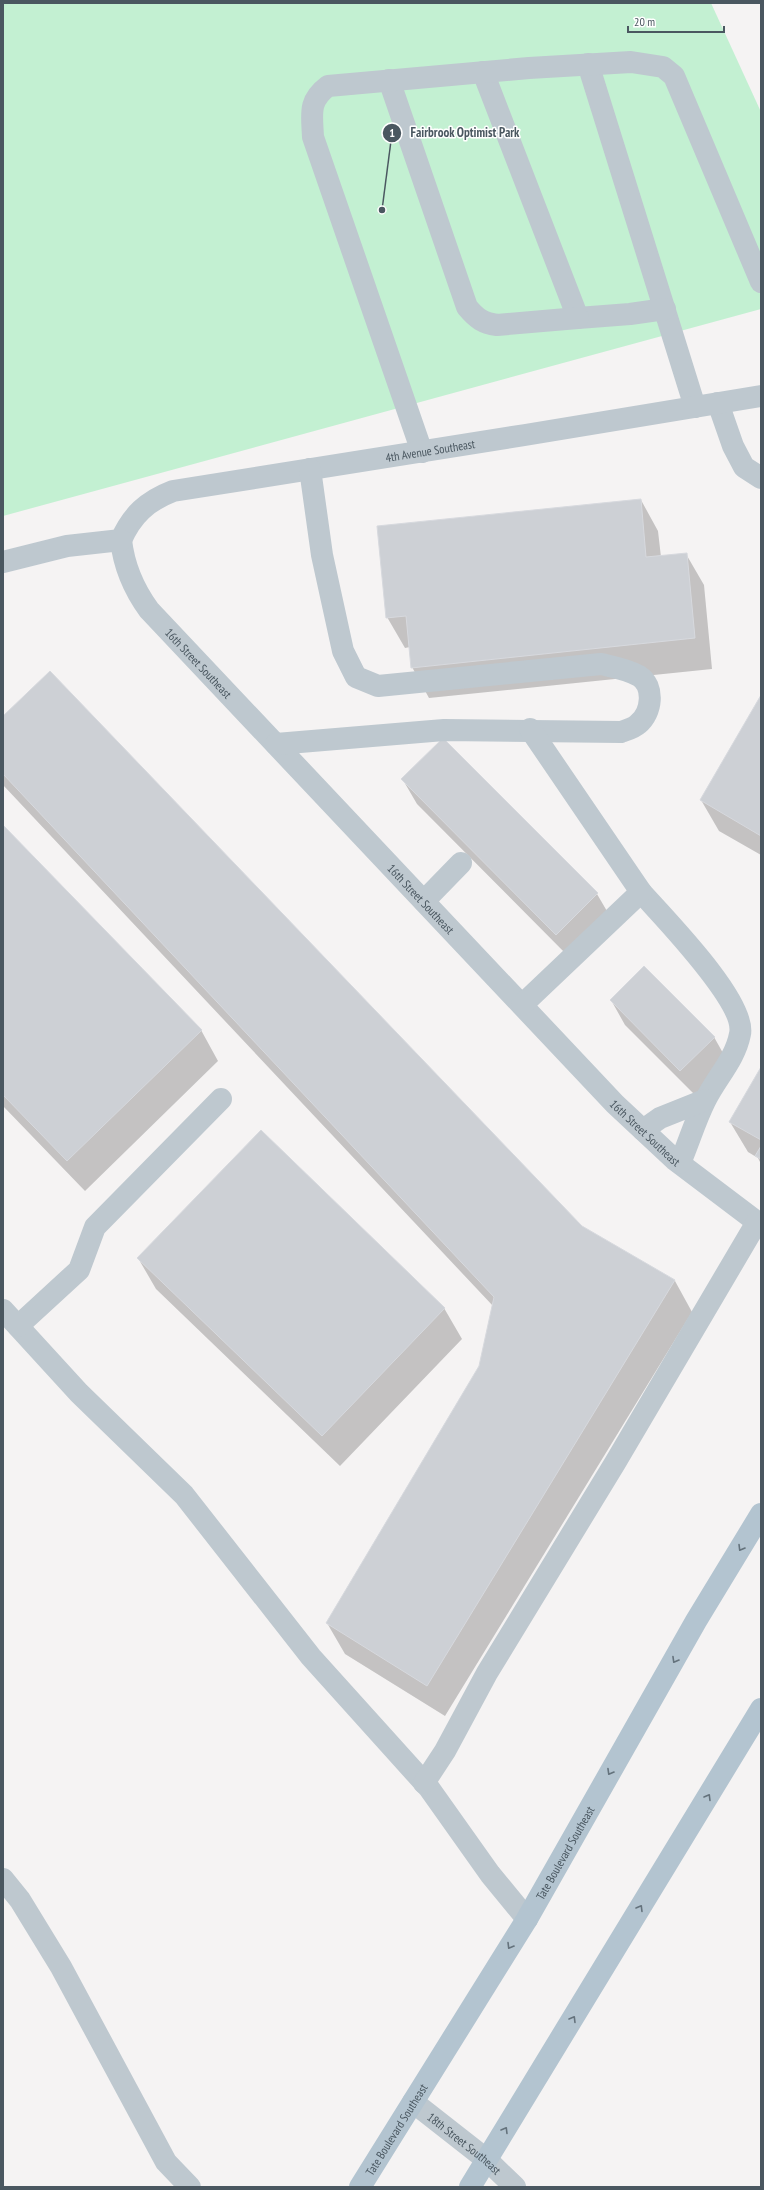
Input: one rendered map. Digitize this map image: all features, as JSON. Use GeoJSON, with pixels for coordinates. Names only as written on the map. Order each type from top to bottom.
{"type":"FeatureCollection","features":[{"type":"Feature","properties":{"kind":"main road","name":"Tate Boulevard Southeast"},"geometry":{"type":"LineString","coordinates":[[360,2187],[526,1920],[696,1621],[761,1514]]}},
{"type":"Feature","properties":{"kind":"main road"},"geometry":{"type":"LineString","coordinates":[[470,2187],[761,1709]]}},
{"type":"Feature","properties":{"kind":"street"},"geometry":{"type":"LineString","coordinates":[[422,452],[313,137],[311,108],[318,93],[328,86],[588,64],[631,62],[663,67],[674,76],[761,282]]}},
{"type":"Feature","properties":{"kind":"street"},"geometry":{"type":"LineString","coordinates":[[588,64],[695,407]]}},
{"type":"Feature","properties":{"kind":"street"},"geometry":{"type":"LineString","coordinates":[[483,72],[578,318]]}},
{"type":"Feature","properties":{"kind":"street"},"geometry":{"type":"LineString","coordinates":[[389,80],[468,307],[476,318],[484,323],[497,325],[630,314],[664,309]]}},
{"type":"Feature","properties":{"kind":"street","name":"4th Avenue Southeast"},"geometry":{"type":"LineString","coordinates":[[121,540],[127,525],[144,506],[157,497],[172,491],[422,452],[761,396]]}},
{"type":"Feature","properties":{"kind":"street"},"geometry":{"type":"LineString","coordinates":[[718,403],[733,446],[744,467],[761,478]]}},
{"type":"Feature","properties":{"kind":"street"},"geometry":{"type":"LineString","coordinates":[[276,744],[444,730],[530,729],[622,732],[638,724],[649,712],[650,691],[640,676],[624,669],[601,664],[378,686],[356,677],[343,650],[335,614],[322,555],[310,469]]}},
{"type":"Feature","properties":{"kind":"street"},"geometry":{"type":"LineString","coordinates":[[3,562],[67,546],[121,540]]}},
{"type":"Feature","properties":{"kind":"street","name":"16th Street Southeast"},"geometry":{"type":"LineString","coordinates":[[121,540],[123,559],[130,577],[149,610],[615,1104],[680,1163],[759,1224]]}},
{"type":"Feature","properties":{"kind":"street"},"geometry":{"type":"LineString","coordinates":[[530,729],[641,892],[724,989],[736,1011],[741,1032],[734,1051],[705,1100],[680,1163]]}},
{"type":"Feature","properties":{"kind":"street"},"geometry":{"type":"LineString","coordinates":[[424,901],[461,863]]}},
{"type":"Feature","properties":{"kind":"street"},"geometry":{"type":"LineString","coordinates":[[522,1005],[641,892]]}},
{"type":"Feature","properties":{"kind":"street"},"geometry":{"type":"LineString","coordinates":[[18,1326],[79,1270],[95,1227],[221,1099]]}},
{"type":"Feature","properties":{"kind":"street"},"geometry":{"type":"LineString","coordinates":[[643,1130],[660,1118],[705,1100]]}},
{"type":"Feature","properties":{"kind":"street"},"geometry":{"type":"LineString","coordinates":[[424,1783],[445,1751],[488,1672],[759,1224]]}},
{"type":"Feature","properties":{"kind":"street"},"geometry":{"type":"LineString","coordinates":[[3,1310],[79,1393],[184,1496],[311,1657],[424,1783],[490,1874],[526,1920]]}},
{"type":"Feature","properties":{"kind":"street"},"geometry":{"type":"LineString","coordinates":[[3,1879],[20,1900],[61,1967],[166,2162],[190,2187]]}},
{"type":"Feature","properties":{"kind":"street","name":"18th Street Southeast"},"geometry":{"type":"LineString","coordinates":[[413,2102],[487,2160],[515,2187]]}},
{"type":"Feature","properties":{"kind":"green space"},"geometry":{"type":"Polygon","coordinates":[[[3,3],[711,3],[761,112],[761,309],[3,516],[3,3]]]}},
{"type":"Feature","properties":{"kind":"building"},"geometry":{"type":"Polygon","coordinates":[[[641,499],[646,557],[687,553],[695,638],[411,668],[406,616],[386,618],[377,526],[641,499]]]}},
{"type":"Feature","properties":{"kind":"building"},"geometry":{"type":"Polygon","coordinates":[[[50,671],[582,1226],[675,1280],[427,1686],[326,1623],[479,1366],[494,1297],[3,774],[3,716],[50,671]]]}},
{"type":"Feature","properties":{"kind":"building"},"geometry":{"type":"Polygon","coordinates":[[[761,695],[761,836],[700,800],[761,695]]]}},
{"type":"Feature","properties":{"kind":"building"},"geometry":{"type":"Polygon","coordinates":[[[443,738],[598,893],[556,935],[401,779],[443,738]]]}},
{"type":"Feature","properties":{"kind":"building"},"geometry":{"type":"Polygon","coordinates":[[[3,825],[202,1030],[67,1161],[3,1095],[3,825]]]}},
{"type":"Feature","properties":{"kind":"building"},"geometry":{"type":"Polygon","coordinates":[[[644,966],[715,1037],[680,1071],[610,1000],[644,966]]]}},
{"type":"Feature","properties":{"kind":"building"},"geometry":{"type":"Polygon","coordinates":[[[761,1067],[761,1140],[729,1122],[761,1067]]]}},
{"type":"Feature","properties":{"kind":"building"},"geometry":{"type":"Polygon","coordinates":[[[261,1130],[445,1308],[322,1436],[137,1258],[261,1130]]]}},
{"type":"Feature","properties":{"kind":"building"},"geometry":{"type":"Polygon","coordinates":[[[761,1146],[761,1159],[755,1156],[761,1146]]]}},
{"type":"Feature","properties":{"kind":"place","name":"Fairbrook Optimist Park"},"geometry":{"type":"Point","coordinates":[382,210]}}]}
